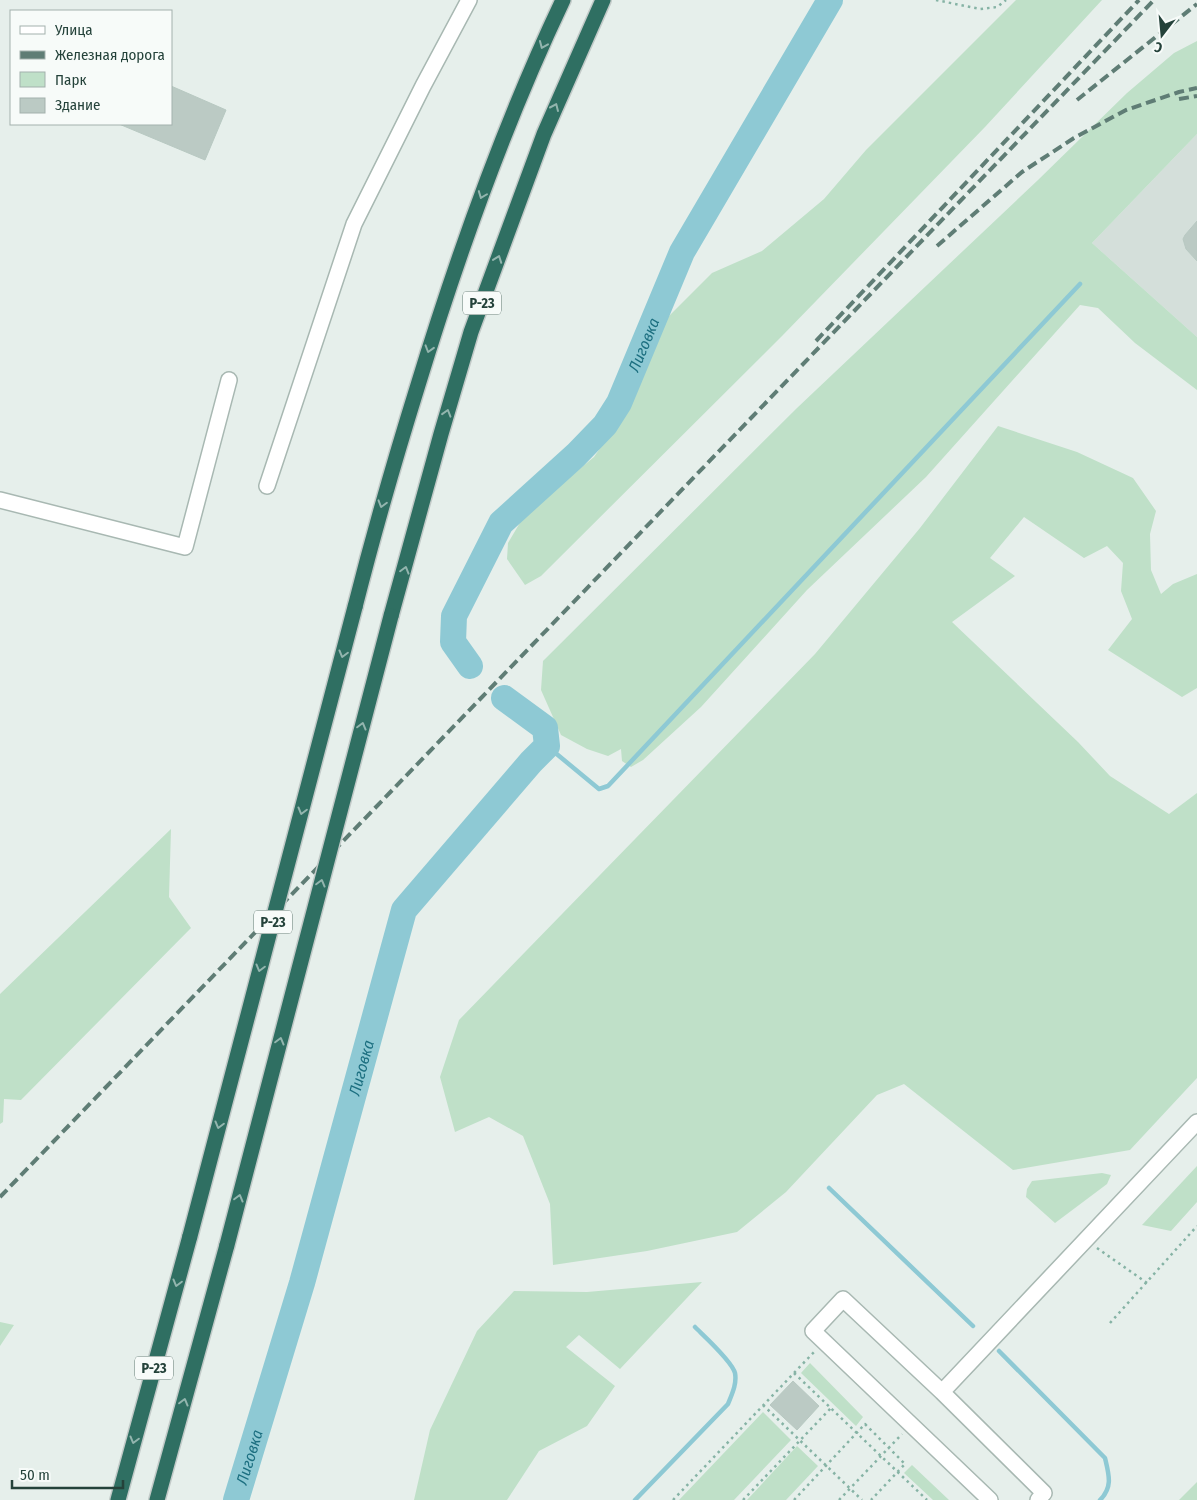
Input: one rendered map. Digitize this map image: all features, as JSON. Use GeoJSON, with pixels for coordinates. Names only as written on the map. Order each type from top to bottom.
{"type":"FeatureCollection","features":[{"type":"Feature","properties":{"kind":"highway","name":"Р-23"},"geometry":{"type":"LineString","coordinates":[[118,1500],[190,1236],[376,527],[449,286],[472,221],[510,122],[563,0]]}},
{"type":"Feature","properties":{"kind":"highway","name":"Р-23"},"geometry":{"type":"LineString","coordinates":[[157,1500],[227,1245],[391,616],[441,434],[472,332],[544,134],[603,0]]}},
{"type":"Feature","properties":{"kind":"street"},"geometry":{"type":"LineString","coordinates":[[267,486],[354,224],[468,0]]}},
{"type":"Feature","properties":{"kind":"street"},"geometry":{"type":"LineString","coordinates":[[0,500],[185,547],[229,380]]}},
{"type":"Feature","properties":{"kind":"street"},"geometry":{"type":"LineString","coordinates":[[942,1392],[1197,1122]]}},
{"type":"Feature","properties":{"kind":"street"},"geometry":{"type":"LineString","coordinates":[[990,1500],[813,1331],[843,1299],[942,1392],[1044,1493],[1038,1500]]}},
{"type":"Feature","properties":{"kind":"path"},"geometry":{"type":"LineString","coordinates":[[936,0],[980,10],[997,7],[1006,0]]}},
{"type":"Feature","properties":{"kind":"path"},"geometry":{"type":"LineString","coordinates":[[1110,1323],[1197,1226]]}},
{"type":"Feature","properties":{"kind":"path"},"geometry":{"type":"LineString","coordinates":[[1086,1240],[1146,1283]]}},
{"type":"Feature","properties":{"kind":"path"},"geometry":{"type":"LineString","coordinates":[[673,1500],[824,1342]]}},
{"type":"Feature","properties":{"kind":"path"},"geometry":{"type":"LineString","coordinates":[[794,1373],[927,1500]]}},
{"type":"Feature","properties":{"kind":"path"},"geometry":{"type":"LineString","coordinates":[[763,1405],[862,1500]]}},
{"type":"Feature","properties":{"kind":"path"},"geometry":{"type":"LineString","coordinates":[[743,1500],[831,1408]]}},
{"type":"Feature","properties":{"kind":"path"},"geometry":{"type":"LineString","coordinates":[[794,1500],[865,1424],[905,1464],[871,1500]]}},
{"type":"Feature","properties":{"kind":"path"},"geometry":{"type":"LineString","coordinates":[[839,1500],[911,1424]]}},
{"type":"Feature","properties":{"kind":"shaded area"},"geometry":{"type":"Polygon","coordinates":[[[1197,134],[1197,337],[1092,243],[1197,134]]]}},
{"type":"Feature","properties":{"kind":"green space"},"geometry":{"type":"Polygon","coordinates":[[[1016,0],[1102,0],[985,127],[783,335],[541,576],[525,585],[507,559],[508,543],[521,521],[554,490],[594,457],[619,421],[661,324],[712,273],[762,251],[824,199],[866,150],[1016,0]]]}},
{"type":"Feature","properties":{"kind":"green space"},"geometry":{"type":"Polygon","coordinates":[[[1197,41],[1197,134],[1092,243],[1197,337],[1197,390],[1135,343],[1098,308],[1080,305],[926,477],[807,590],[701,707],[643,760],[631,767],[622,761],[621,749],[608,756],[587,749],[561,735],[541,690],[543,661],[797,408],[1127,93],[1174,53],[1197,41]]]}},
{"type":"Feature","properties":{"kind":"green space"},"geometry":{"type":"Polygon","coordinates":[[[998,426],[1077,452],[1133,478],[1156,511],[1150,534],[1151,570],[1161,594],[1173,584],[1197,574],[1197,688],[1182,697],[1108,650],[1132,619],[1121,591],[1123,563],[1107,546],[1084,558],[1024,517],[990,558],[1015,576],[952,622],[1078,742],[1110,776],[1169,814],[1197,793],[1197,1078],[1130,1150],[1013,1170],[904,1084],[877,1095],[786,1192],[737,1232],[647,1251],[553,1265],[550,1204],[523,1136],[489,1117],[455,1132],[440,1077],[459,1020],[815,654],[920,528],[998,426]]]}},
{"type":"Feature","properties":{"kind":"green space"},"geometry":{"type":"Polygon","coordinates":[[[171,829],[169,897],[191,928],[21,1100],[4,1099],[3,1122],[0,1124],[0,994],[171,829]]]}},
{"type":"Feature","properties":{"kind":"green space"},"geometry":{"type":"Polygon","coordinates":[[[1197,1166],[1197,1202],[1171,1231],[1142,1225],[1197,1166]]]}},
{"type":"Feature","properties":{"kind":"green space"},"geometry":{"type":"Polygon","coordinates":[[[1102,1173],[1111,1175],[1107,1184],[1055,1223],[1026,1197],[1027,1189],[1032,1181],[1102,1173]]]}},
{"type":"Feature","properties":{"kind":"green space"},"geometry":{"type":"Polygon","coordinates":[[[702,1282],[620,1369],[579,1335],[566,1347],[615,1386],[587,1426],[539,1451],[507,1500],[414,1500],[430,1430],[477,1331],[514,1291],[587,1292],[702,1282]]]}},
{"type":"Feature","properties":{"kind":"green space"},"geometry":{"type":"Polygon","coordinates":[[[0,1322],[14,1325],[0,1346],[0,1322]]]}},
{"type":"Feature","properties":{"kind":"green space"},"geometry":{"type":"Polygon","coordinates":[[[810,1363],[863,1417],[856,1426],[801,1373],[810,1363]]]}},
{"type":"Feature","properties":{"kind":"green space"},"geometry":{"type":"Polygon","coordinates":[[[763,1412],[791,1440],[734,1500],[679,1500],[763,1412]]]}},
{"type":"Feature","properties":{"kind":"green space"},"geometry":{"type":"Polygon","coordinates":[[[797,1446],[818,1466],[786,1500],[747,1500],[797,1446]]]}},
{"type":"Feature","properties":{"kind":"green space"},"geometry":{"type":"Polygon","coordinates":[[[912,1465],[949,1500],[933,1500],[904,1473],[912,1465]]]}},
{"type":"Feature","properties":{"kind":"green space"},"geometry":{"type":"Polygon","coordinates":[[[1197,1482],[1197,1500],[1179,1500],[1197,1482]]]}},
{"type":"Feature","properties":{"kind":"building"},"geometry":{"type":"Polygon","coordinates":[[[172,86],[226,110],[205,160],[121,125],[172,125],[172,86]]]}},
{"type":"Feature","properties":{"kind":"building"},"geometry":{"type":"Polygon","coordinates":[[[1197,221],[1197,261],[1186,249],[1183,239],[1197,221]]]}},
{"type":"Feature","properties":{"kind":"building"},"geometry":{"type":"Polygon","coordinates":[[[793,1381],[819,1406],[797,1430],[770,1405],[793,1381]]]}},
{"type":"Feature","properties":{"kind":"waterway","name":"Лиговка"},"geometry":{"type":"LineString","coordinates":[[470,666],[453,642],[454,616],[501,523],[576,455],[605,425],[619,403],[682,252],[830,0]]}},
{"type":"Feature","properties":{"kind":"waterway"},"geometry":{"type":"LineString","coordinates":[[547,746],[599,789],[608,786],[1080,284]]}},
{"type":"Feature","properties":{"kind":"waterway","name":"Лиговка"},"geometry":{"type":"LineString","coordinates":[[236,1500],[302,1283],[404,910],[531,762],[547,746],[545,728],[504,698]]}},
{"type":"Feature","properties":{"kind":"waterway"},"geometry":{"type":"LineString","coordinates":[[829,1188],[973,1326]]}},
{"type":"Feature","properties":{"kind":"waterway"},"geometry":{"type":"LineString","coordinates":[[635,1500],[728,1404],[735,1385],[735,1373],[729,1362],[695,1327]]}},
{"type":"Feature","properties":{"kind":"waterway"},"geometry":{"type":"LineString","coordinates":[[999,1351],[1105,1458],[1109,1480],[1107,1490],[1100,1500]]}},
{"type":"Feature","properties":{"kind":"railway"},"geometry":{"type":"LineString","coordinates":[[816,341],[1139,0]]}},
{"type":"Feature","properties":{"kind":"railway"},"geometry":{"type":"LineString","coordinates":[[0,1197],[1154,0]]}},
{"type":"Feature","properties":{"kind":"railway"},"geometry":{"type":"LineString","coordinates":[[1077,100],[1197,4]]}},
{"type":"Feature","properties":{"kind":"railway"},"geometry":{"type":"LineString","coordinates":[[937,246],[1022,172],[1074,138],[1126,110],[1179,92],[1197,88]]}},
{"type":"Feature","properties":{"kind":"railway"},"geometry":{"type":"LineString","coordinates":[[1179,99],[1197,96]]}}]}
